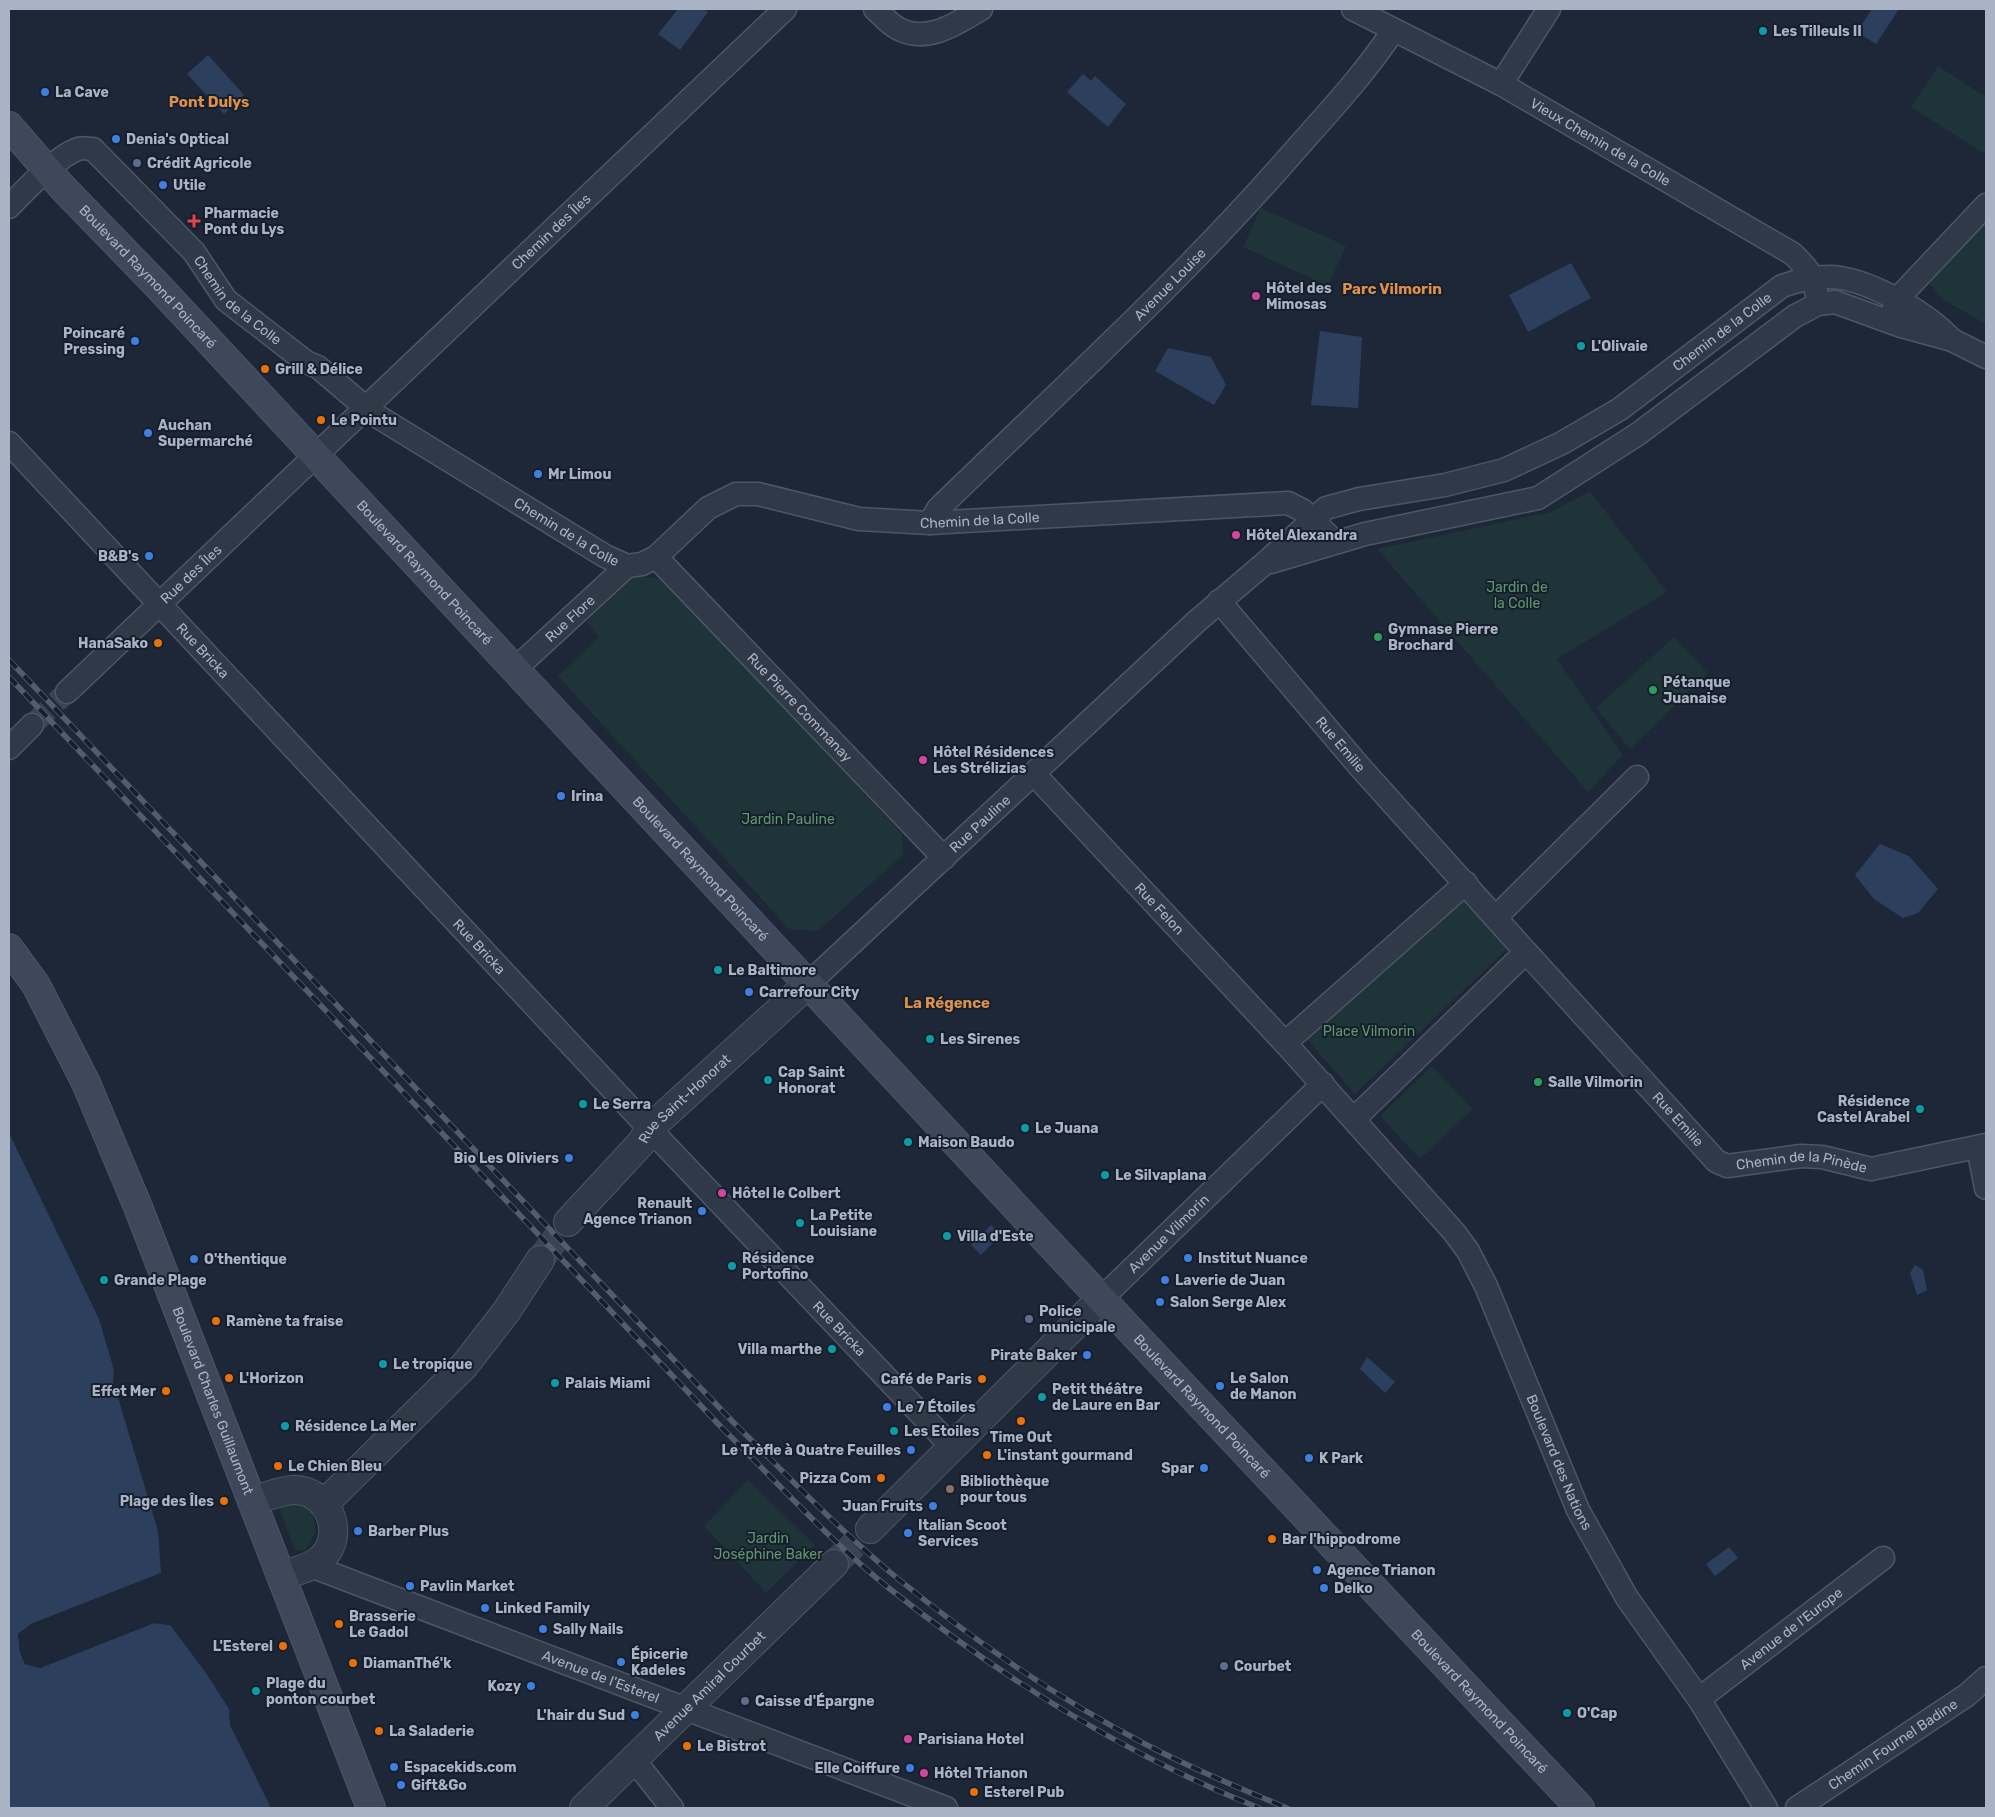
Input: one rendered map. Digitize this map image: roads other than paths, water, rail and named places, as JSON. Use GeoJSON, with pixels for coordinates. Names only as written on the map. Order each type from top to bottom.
{"type":"FeatureCollection","features":[{"type":"Feature","properties":{"kind":"main road","name":"Boulevard Raymond Poincaré"},"geometry":{"type":"LineString","coordinates":[[9,126],[47,170],[315,455],[1100,1299],[1580,1808]]}},
{"type":"Feature","properties":{"kind":"main road","name":"Boulevard Charles Guillaumont"},"geometry":{"type":"LineString","coordinates":[[9,948],[36,985],[86,1083],[138,1206],[371,1808]]}},
{"type":"Feature","properties":{"kind":"street","name":"Chemin des Îles"},"geometry":{"type":"LineString","coordinates":[[315,455],[785,9]]}},
{"type":"Feature","properties":{"kind":"street"},"geometry":{"type":"LineString","coordinates":[[875,9],[899,29],[922,34],[944,31],[981,9]]}},
{"type":"Feature","properties":{"kind":"street","name":"Vieux Chemin de la Colle"},"geometry":{"type":"LineString","coordinates":[[1352,9],[1502,84],[1793,254],[1806,266],[1814,279],[1818,304]]}},
{"type":"Feature","properties":{"kind":"street"},"geometry":{"type":"LineString","coordinates":[[1502,84],[1549,9]]}},
{"type":"Feature","properties":{"kind":"street","name":"Avenue Louise"},"geometry":{"type":"LineString","coordinates":[[930,523],[938,509],[1198,256],[1251,201],[1369,66],[1393,31]]}},
{"type":"Feature","properties":{"kind":"street","name":"Chemin de la Colle"},"geometry":{"type":"LineString","coordinates":[[9,207],[47,170],[78,148],[93,149],[194,252],[226,300],[306,362],[318,366],[366,407],[605,556],[627,566],[642,564],[656,557],[708,508],[736,494],[758,494],[859,519],[930,523],[1288,503],[1302,510],[1335,542],[1538,498],[1638,434],[1795,316],[1818,304],[1835,302],[1893,310],[1913,308],[1938,325],[1952,340],[1986,356]]}},
{"type":"Feature","properties":{"kind":"street"},"geometry":{"type":"LineString","coordinates":[[1893,310],[1986,205]]}},
{"type":"Feature","properties":{"kind":"street","name":"Chemin de la Colle"},"geometry":{"type":"LineString","coordinates":[[1312,520],[1326,508],[1358,499],[1445,485],[1504,470],[1562,443],[1620,409],[1782,286],[1799,280],[1828,277],[1845,280],[1871,288],[1893,310]]}},
{"type":"Feature","properties":{"kind":"street","name":"Rue Bricka"},"geometry":{"type":"LineString","coordinates":[[9,443],[650,1128],[953,1448]]}},
{"type":"Feature","properties":{"kind":"street"},"geometry":{"type":"LineString","coordinates":[[1562,443],[1579,472]]}},
{"type":"Feature","properties":{"kind":"street","name":"Rue des Îles"},"geometry":{"type":"LineString","coordinates":[[67,692],[315,455]]}},
{"type":"Feature","properties":{"kind":"street"},"geometry":{"type":"LineString","coordinates":[[1358,499],[1365,515],[1365,534]]}},
{"type":"Feature","properties":{"kind":"street","name":"Rue Pauline"},"geometry":{"type":"LineString","coordinates":[[808,984],[1219,601],[1266,563],[1312,520]]}},
{"type":"Feature","properties":{"kind":"street","name":"Rue Pauline"},"geometry":{"type":"LineString","coordinates":[[1266,563],[1335,542]]}},
{"type":"Feature","properties":{"kind":"street","name":"Rue Pierre Commanay"},"geometry":{"type":"LineString","coordinates":[[656,557],[944,858]]}},
{"type":"Feature","properties":{"kind":"street","name":"Rue Flore"},"geometry":{"type":"LineString","coordinates":[[514,670],[627,566]]}},
{"type":"Feature","properties":{"kind":"street","name":"Rue Emilie"},"geometry":{"type":"LineString","coordinates":[[1219,601],[1360,767],[1466,883]]}},
{"type":"Feature","properties":{"kind":"street"},"geometry":{"type":"LineString","coordinates":[[9,748],[32,725]]}},
{"type":"Feature","properties":{"kind":"street","name":"Rue Felon"},"geometry":{"type":"LineString","coordinates":[[1034,774],[1285,1043]]}},
{"type":"Feature","properties":{"kind":"street"},"geometry":{"type":"LineString","coordinates":[[1496,917],[1637,777]]}},
{"type":"Feature","properties":{"kind":"street"},"geometry":{"type":"LineString","coordinates":[[1466,883],[1496,917],[1526,952],[1355,1118],[1285,1043],[1466,883]]}},
{"type":"Feature","properties":{"kind":"street","name":"Rue Emilie"},"geometry":{"type":"LineString","coordinates":[[1526,952],[1709,1153]]}},
{"type":"Feature","properties":{"kind":"street","name":"Rue Saint-Honorat"},"geometry":{"type":"LineString","coordinates":[[568,1222],[642,1142],[650,1128],[808,984]]}},
{"type":"Feature","properties":{"kind":"street","name":"Avenue Vilmorin"},"geometry":{"type":"LineString","coordinates":[[1100,1299],[1322,1084]]}},
{"type":"Feature","properties":{"kind":"street","name":"Boulevard des Nations"},"geometry":{"type":"LineString","coordinates":[[1355,1118],[1468,1251],[1486,1286],[1578,1510],[1627,1598],[1699,1699],[1766,1808]]}},
{"type":"Feature","properties":{"kind":"street"},"geometry":{"type":"LineString","coordinates":[[1982,1146],[1986,1188]]}},
{"type":"Feature","properties":{"kind":"street","name":"Chemin de la Pinède"},"geometry":{"type":"LineString","coordinates":[[1709,1153],[1716,1161],[1727,1166],[1801,1156],[1822,1157],[1870,1168],[1982,1146]]}},
{"type":"Feature","properties":{"kind":"street"},"geometry":{"type":"LineString","coordinates":[[324,1504],[464,1366],[506,1312],[540,1260]]}},
{"type":"Feature","properties":{"kind":"street"},"geometry":{"type":"LineString","coordinates":[[870,1529],[1100,1299]]}},
{"type":"Feature","properties":{"kind":"street"},"geometry":{"type":"LineString","coordinates":[[252,1501],[295,1490],[314,1495],[324,1504],[331,1518],[334,1536],[327,1553],[311,1566],[281,1576]]}},
{"type":"Feature","properties":{"kind":"street","name":"Avenue de l'Europe"},"geometry":{"type":"LineString","coordinates":[[1699,1699],[1883,1558]]}},
{"type":"Feature","properties":{"kind":"street","name":"Avenue Amiral Courbet"},"geometry":{"type":"LineString","coordinates":[[584,1808],[834,1564]]}},
{"type":"Feature","properties":{"kind":"street","name":"Avenue de l'Esterel"},"geometry":{"type":"LineString","coordinates":[[311,1566],[946,1808]]}},
{"type":"Feature","properties":{"kind":"street","name":"Chemin Fournel Badine"},"geometry":{"type":"LineString","coordinates":[[1797,1808],[1967,1695],[1986,1678]]}},
{"type":"Feature","properties":{"kind":"street"},"geometry":{"type":"LineString","coordinates":[[634,1760],[672,1808]]}},
{"type":"Feature","properties":{"kind":"water"},"geometry":{"type":"Polygon","coordinates":[[[678,9],[703,9],[708,12],[680,50],[658,34],[678,9]]]}},
{"type":"Feature","properties":{"kind":"water"},"geometry":{"type":"Polygon","coordinates":[[[1872,9],[1899,9],[1876,44],[1857,32],[1872,9]]]}},
{"type":"Feature","properties":{"kind":"water"},"geometry":{"type":"Polygon","coordinates":[[[208,55],[244,95],[224,114],[187,74],[208,55]]]}},
{"type":"Feature","properties":{"kind":"water"},"geometry":{"type":"Polygon","coordinates":[[[1083,74],[1091,81],[1095,76],[1126,104],[1108,127],[1067,92],[1083,74]]]}},
{"type":"Feature","properties":{"kind":"water"},"geometry":{"type":"Polygon","coordinates":[[[1571,263],[1591,298],[1528,332],[1509,295],[1571,263]]]}},
{"type":"Feature","properties":{"kind":"water"},"geometry":{"type":"Polygon","coordinates":[[[1320,331],[1362,337],[1358,408],[1311,405],[1320,331]]]}},
{"type":"Feature","properties":{"kind":"water"},"geometry":{"type":"Polygon","coordinates":[[[1168,348],[1211,357],[1226,385],[1214,405],[1155,371],[1168,348]]]}},
{"type":"Feature","properties":{"kind":"water"},"geometry":{"type":"Polygon","coordinates":[[[1880,844],[1909,856],[1938,889],[1918,913],[1903,918],[1874,899],[1855,875],[1880,844]]]}},
{"type":"Feature","properties":{"kind":"water"},"geometry":{"type":"Polygon","coordinates":[[[9,1133],[99,1319],[114,1370],[113,1381],[158,1531],[161,1573],[31,1624],[18,1634],[20,1652],[25,1664],[40,1668],[154,1623],[170,1625],[206,1673],[229,1709],[230,1725],[271,1808],[9,1808],[9,1133]]]}},
{"type":"Feature","properties":{"kind":"water"},"geometry":{"type":"Polygon","coordinates":[[[991,1225],[1001,1235],[981,1255],[971,1245],[991,1225]]]}},
{"type":"Feature","properties":{"kind":"water"},"geometry":{"type":"Polygon","coordinates":[[[1915,1265],[1923,1270],[1927,1290],[1917,1295],[1910,1273],[1915,1265]]]}},
{"type":"Feature","properties":{"kind":"water"},"geometry":{"type":"Polygon","coordinates":[[[1367,1357],[1395,1382],[1385,1393],[1360,1369],[1367,1357]]]}},
{"type":"Feature","properties":{"kind":"water"},"geometry":{"type":"Polygon","coordinates":[[[1729,1547],[1738,1558],[1715,1576],[1706,1564],[1729,1547]]]}},
{"type":"Feature","properties":{"kind":"tunnel"},"geometry":{"type":"LineString","coordinates":[[32,725],[67,692]]}},
{"type":"Feature","properties":{"kind":"tunnel"},"geometry":{"type":"LineString","coordinates":[[540,1260],[568,1222]]}},
{"type":"Feature","properties":{"kind":"tunnel"},"geometry":{"type":"LineString","coordinates":[[834,1564],[870,1529]]}},
{"type":"Feature","properties":{"kind":"railway"},"geometry":{"type":"LineString","coordinates":[[9,660],[732,1421],[875,1559],[955,1624],[1048,1688],[1162,1753],[1215,1778],[1287,1808]]}},
{"type":"Feature","properties":{"kind":"railway"},"geometry":{"type":"LineString","coordinates":[[9,677],[723,1429],[868,1571],[976,1653],[1067,1712],[1161,1764],[1259,1808]]}},
{"type":"Feature","properties":{"kind":"place","name":"Les Tilleuls II"},"geometry":{"type":"Point","coordinates":[1763,31]}},
{"type":"Feature","properties":{"kind":"place","name":"La Cave"},"geometry":{"type":"Point","coordinates":[45,92]}},
{"type":"Feature","properties":{"kind":"place","name":"Denia's Optical"},"geometry":{"type":"Point","coordinates":[116,139]}},
{"type":"Feature","properties":{"kind":"place","name":"Crédit Agricole"},"geometry":{"type":"Point","coordinates":[137,163]}},
{"type":"Feature","properties":{"kind":"place","name":"Utile"},"geometry":{"type":"Point","coordinates":[163,185]}},
{"type":"Feature","properties":{"kind":"place","name":"Pharmacie Pont du Lys"},"geometry":{"type":"Point","coordinates":[194,221]}},
{"type":"Feature","properties":{"kind":"place","name":"Hôtel des Mimosas"},"geometry":{"type":"Point","coordinates":[1256,296]}},
{"type":"Feature","properties":{"kind":"place","name":"Poincaré Pressing"},"geometry":{"type":"Point","coordinates":[135,341]}},
{"type":"Feature","properties":{"kind":"place","name":"L'Olivaie"},"geometry":{"type":"Point","coordinates":[1581,346]}},
{"type":"Feature","properties":{"kind":"place","name":"Grill & Délice"},"geometry":{"type":"Point","coordinates":[265,369]}},
{"type":"Feature","properties":{"kind":"place","name":"Le Pointu"},"geometry":{"type":"Point","coordinates":[321,420]}},
{"type":"Feature","properties":{"kind":"place","name":"Auchan Supermarché"},"geometry":{"type":"Point","coordinates":[148,433]}},
{"type":"Feature","properties":{"kind":"place","name":"Mr Limou"},"geometry":{"type":"Point","coordinates":[538,474]}},
{"type":"Feature","properties":{"kind":"place","name":"Hôtel Alexandra"},"geometry":{"type":"Point","coordinates":[1236,535]}},
{"type":"Feature","properties":{"kind":"place","name":"B&B's"},"geometry":{"type":"Point","coordinates":[149,556]}},
{"type":"Feature","properties":{"kind":"place","name":"Gymnase Pierre Brochard"},"geometry":{"type":"Point","coordinates":[1378,637]}},
{"type":"Feature","properties":{"kind":"place","name":"HanaSako"},"geometry":{"type":"Point","coordinates":[158,643]}},
{"type":"Feature","properties":{"kind":"place","name":"Pétanque Juanaise"},"geometry":{"type":"Point","coordinates":[1653,690]}},
{"type":"Feature","properties":{"kind":"place","name":"Hôtel Résidences Les Strélizias"},"geometry":{"type":"Point","coordinates":[923,760]}},
{"type":"Feature","properties":{"kind":"place","name":"Irina"},"geometry":{"type":"Point","coordinates":[561,796]}},
{"type":"Feature","properties":{"kind":"place","name":"Le Baltimore"},"geometry":{"type":"Point","coordinates":[718,970]}},
{"type":"Feature","properties":{"kind":"place","name":"Carrefour City"},"geometry":{"type":"Point","coordinates":[749,992]}},
{"type":"Feature","properties":{"kind":"place","name":"Les Sirenes"},"geometry":{"type":"Point","coordinates":[930,1039]}},
{"type":"Feature","properties":{"kind":"place","name":"Cap Saint Honorat"},"geometry":{"type":"Point","coordinates":[768,1080]}},
{"type":"Feature","properties":{"kind":"place","name":"Salle Vilmorin"},"geometry":{"type":"Point","coordinates":[1538,1082]}},
{"type":"Feature","properties":{"kind":"place","name":"Le Serra"},"geometry":{"type":"Point","coordinates":[583,1104]}},
{"type":"Feature","properties":{"kind":"place","name":"Résidence Castel Arabel"},"geometry":{"type":"Point","coordinates":[1920,1109]}},
{"type":"Feature","properties":{"kind":"place","name":"Le Juana"},"geometry":{"type":"Point","coordinates":[1025,1128]}},
{"type":"Feature","properties":{"kind":"place","name":"Maison Baudo"},"geometry":{"type":"Point","coordinates":[908,1142]}},
{"type":"Feature","properties":{"kind":"place","name":"Bio Les Oliviers"},"geometry":{"type":"Point","coordinates":[569,1158]}},
{"type":"Feature","properties":{"kind":"place","name":"Le Silvaplana"},"geometry":{"type":"Point","coordinates":[1105,1175]}},
{"type":"Feature","properties":{"kind":"place","name":"Hôtel le Colbert"},"geometry":{"type":"Point","coordinates":[722,1193]}},
{"type":"Feature","properties":{"kind":"place","name":"Renault Agence Trianon"},"geometry":{"type":"Point","coordinates":[702,1211]}},
{"type":"Feature","properties":{"kind":"place","name":"La Petite Louisiane"},"geometry":{"type":"Point","coordinates":[800,1223]}},
{"type":"Feature","properties":{"kind":"place","name":"Villa d'Este"},"geometry":{"type":"Point","coordinates":[947,1236]}},
{"type":"Feature","properties":{"kind":"place","name":"Institut Nuance"},"geometry":{"type":"Point","coordinates":[1188,1258]}},
{"type":"Feature","properties":{"kind":"place","name":"O'thentique"},"geometry":{"type":"Point","coordinates":[194,1259]}},
{"type":"Feature","properties":{"kind":"place","name":"Résidence Portofino"},"geometry":{"type":"Point","coordinates":[732,1266]}},
{"type":"Feature","properties":{"kind":"place","name":"Grande Plage"},"geometry":{"type":"Point","coordinates":[104,1280]}},
{"type":"Feature","properties":{"kind":"place","name":"Laverie de Juan"},"geometry":{"type":"Point","coordinates":[1165,1280]}},
{"type":"Feature","properties":{"kind":"place","name":"Salon Serge Alex"},"geometry":{"type":"Point","coordinates":[1160,1302]}},
{"type":"Feature","properties":{"kind":"place","name":"Police municipale"},"geometry":{"type":"Point","coordinates":[1029,1319]}},
{"type":"Feature","properties":{"kind":"place","name":"Ramène ta fraise"},"geometry":{"type":"Point","coordinates":[216,1321]}},
{"type":"Feature","properties":{"kind":"place","name":"Villa marthe"},"geometry":{"type":"Point","coordinates":[832,1349]}},
{"type":"Feature","properties":{"kind":"place","name":"Pirate Baker"},"geometry":{"type":"Point","coordinates":[1087,1355]}},
{"type":"Feature","properties":{"kind":"place","name":"Le tropique"},"geometry":{"type":"Point","coordinates":[383,1364]}},
{"type":"Feature","properties":{"kind":"place","name":"L'Horizon"},"geometry":{"type":"Point","coordinates":[229,1378]}},
{"type":"Feature","properties":{"kind":"place","name":"Café de Paris"},"geometry":{"type":"Point","coordinates":[982,1379]}},
{"type":"Feature","properties":{"kind":"place","name":"Palais Miami"},"geometry":{"type":"Point","coordinates":[555,1383]}},
{"type":"Feature","properties":{"kind":"place","name":"Le Salon de Manon"},"geometry":{"type":"Point","coordinates":[1220,1386]}},
{"type":"Feature","properties":{"kind":"place","name":"Effet Mer"},"geometry":{"type":"Point","coordinates":[166,1391]}},
{"type":"Feature","properties":{"kind":"place","name":"Petit théâtre de Laure en Bar"},"geometry":{"type":"Point","coordinates":[1042,1397]}},
{"type":"Feature","properties":{"kind":"place","name":"Le 7 Étoiles"},"geometry":{"type":"Point","coordinates":[887,1407]}},
{"type":"Feature","properties":{"kind":"place","name":"Time Out"},"geometry":{"type":"Point","coordinates":[1021,1421]}},
{"type":"Feature","properties":{"kind":"place","name":"Résidence La Mer"},"geometry":{"type":"Point","coordinates":[285,1426]}},
{"type":"Feature","properties":{"kind":"place","name":"Les Etoiles"},"geometry":{"type":"Point","coordinates":[894,1431]}},
{"type":"Feature","properties":{"kind":"place","name":"Le Trèfle à Quatre Feuilles"},"geometry":{"type":"Point","coordinates":[911,1450]}},
{"type":"Feature","properties":{"kind":"place","name":"L'instant gourmand"},"geometry":{"type":"Point","coordinates":[987,1455]}},
{"type":"Feature","properties":{"kind":"place","name":"K Park"},"geometry":{"type":"Point","coordinates":[1309,1458]}},
{"type":"Feature","properties":{"kind":"place","name":"Le Chien Bleu"},"geometry":{"type":"Point","coordinates":[278,1466]}},
{"type":"Feature","properties":{"kind":"place","name":"Spar"},"geometry":{"type":"Point","coordinates":[1204,1468]}},
{"type":"Feature","properties":{"kind":"place","name":"Pizza Com"},"geometry":{"type":"Point","coordinates":[881,1478]}},
{"type":"Feature","properties":{"kind":"place","name":"Bibliothèque pour tous"},"geometry":{"type":"Point","coordinates":[950,1489]}},
{"type":"Feature","properties":{"kind":"place","name":"Plage des Îles"},"geometry":{"type":"Point","coordinates":[224,1501]}},
{"type":"Feature","properties":{"kind":"place","name":"Juan Fruits"},"geometry":{"type":"Point","coordinates":[933,1506]}},
{"type":"Feature","properties":{"kind":"place","name":"Barber Plus"},"geometry":{"type":"Point","coordinates":[358,1531]}},
{"type":"Feature","properties":{"kind":"place","name":"Italian Scoot Services"},"geometry":{"type":"Point","coordinates":[908,1533]}},
{"type":"Feature","properties":{"kind":"place","name":"Bar l'hippodrome"},"geometry":{"type":"Point","coordinates":[1272,1539]}},
{"type":"Feature","properties":{"kind":"place","name":"Agence Trianon"},"geometry":{"type":"Point","coordinates":[1317,1570]}},
{"type":"Feature","properties":{"kind":"place","name":"Pavlin Market"},"geometry":{"type":"Point","coordinates":[410,1586]}},
{"type":"Feature","properties":{"kind":"place","name":"Delko"},"geometry":{"type":"Point","coordinates":[1324,1588]}},
{"type":"Feature","properties":{"kind":"place","name":"Linked Family"},"geometry":{"type":"Point","coordinates":[485,1608]}},
{"type":"Feature","properties":{"kind":"place","name":"Brasserie Le Gadol"},"geometry":{"type":"Point","coordinates":[339,1624]}},
{"type":"Feature","properties":{"kind":"place","name":"Sally Nails"},"geometry":{"type":"Point","coordinates":[543,1629]}},
{"type":"Feature","properties":{"kind":"place","name":"L'Esterel"},"geometry":{"type":"Point","coordinates":[283,1646]}},
{"type":"Feature","properties":{"kind":"place","name":"Épicerie Kadeles"},"geometry":{"type":"Point","coordinates":[621,1662]}},
{"type":"Feature","properties":{"kind":"place","name":"DiamanThé'k"},"geometry":{"type":"Point","coordinates":[353,1663]}},
{"type":"Feature","properties":{"kind":"place","name":"Courbet"},"geometry":{"type":"Point","coordinates":[1224,1666]}},
{"type":"Feature","properties":{"kind":"place","name":"Kozy"},"geometry":{"type":"Point","coordinates":[531,1686]}},
{"type":"Feature","properties":{"kind":"place","name":"Plage du ponton courbet"},"geometry":{"type":"Point","coordinates":[256,1691]}},
{"type":"Feature","properties":{"kind":"place","name":"Caisse d'Épargne"},"geometry":{"type":"Point","coordinates":[745,1701]}},
{"type":"Feature","properties":{"kind":"place","name":"O'Cap"},"geometry":{"type":"Point","coordinates":[1567,1713]}},
{"type":"Feature","properties":{"kind":"place","name":"L'hair du Sud"},"geometry":{"type":"Point","coordinates":[635,1715]}},
{"type":"Feature","properties":{"kind":"place","name":"La Saladerie"},"geometry":{"type":"Point","coordinates":[379,1731]}},
{"type":"Feature","properties":{"kind":"place","name":"Parisiana Hotel"},"geometry":{"type":"Point","coordinates":[908,1739]}},
{"type":"Feature","properties":{"kind":"place","name":"Le Bistrot"},"geometry":{"type":"Point","coordinates":[687,1746]}},
{"type":"Feature","properties":{"kind":"place","name":"Espacekids.com"},"geometry":{"type":"Point","coordinates":[394,1767]}},
{"type":"Feature","properties":{"kind":"place","name":"Elle Coiffure"},"geometry":{"type":"Point","coordinates":[910,1768]}},
{"type":"Feature","properties":{"kind":"place","name":"Hôtel Trianon"},"geometry":{"type":"Point","coordinates":[924,1773]}},
{"type":"Feature","properties":{"kind":"place","name":"Gift&Go"},"geometry":{"type":"Point","coordinates":[401,1785]}},
{"type":"Feature","properties":{"kind":"place","name":"Esterel Pub"},"geometry":{"type":"Point","coordinates":[974,1792]}},
{"type":"Feature","properties":{"kind":"district","name":"Pont Dulys"},"geometry":{"type":"Point","coordinates":[209,102]}},
{"type":"Feature","properties":{"kind":"district","name":"Parc Vilmorin"},"geometry":{"type":"Point","coordinates":[1392,289]}},
{"type":"Feature","properties":{"kind":"district","name":"La Régence"},"geometry":{"type":"Point","coordinates":[947,1003]}},
{"type":"Feature","properties":{"kind":"park label","name":"Jardin de la Colle"},"geometry":{"type":"Point","coordinates":[1517,596]}},
{"type":"Feature","properties":{"kind":"park label","name":"Jardin Pauline"},"geometry":{"type":"Point","coordinates":[788,819]}},
{"type":"Feature","properties":{"kind":"park label","name":"Place Vilmorin"},"geometry":{"type":"Point","coordinates":[1369,1031]}},
{"type":"Feature","properties":{"kind":"park label","name":"Jardin Joséphine Baker"},"geometry":{"type":"Point","coordinates":[768,1546]}}]}
